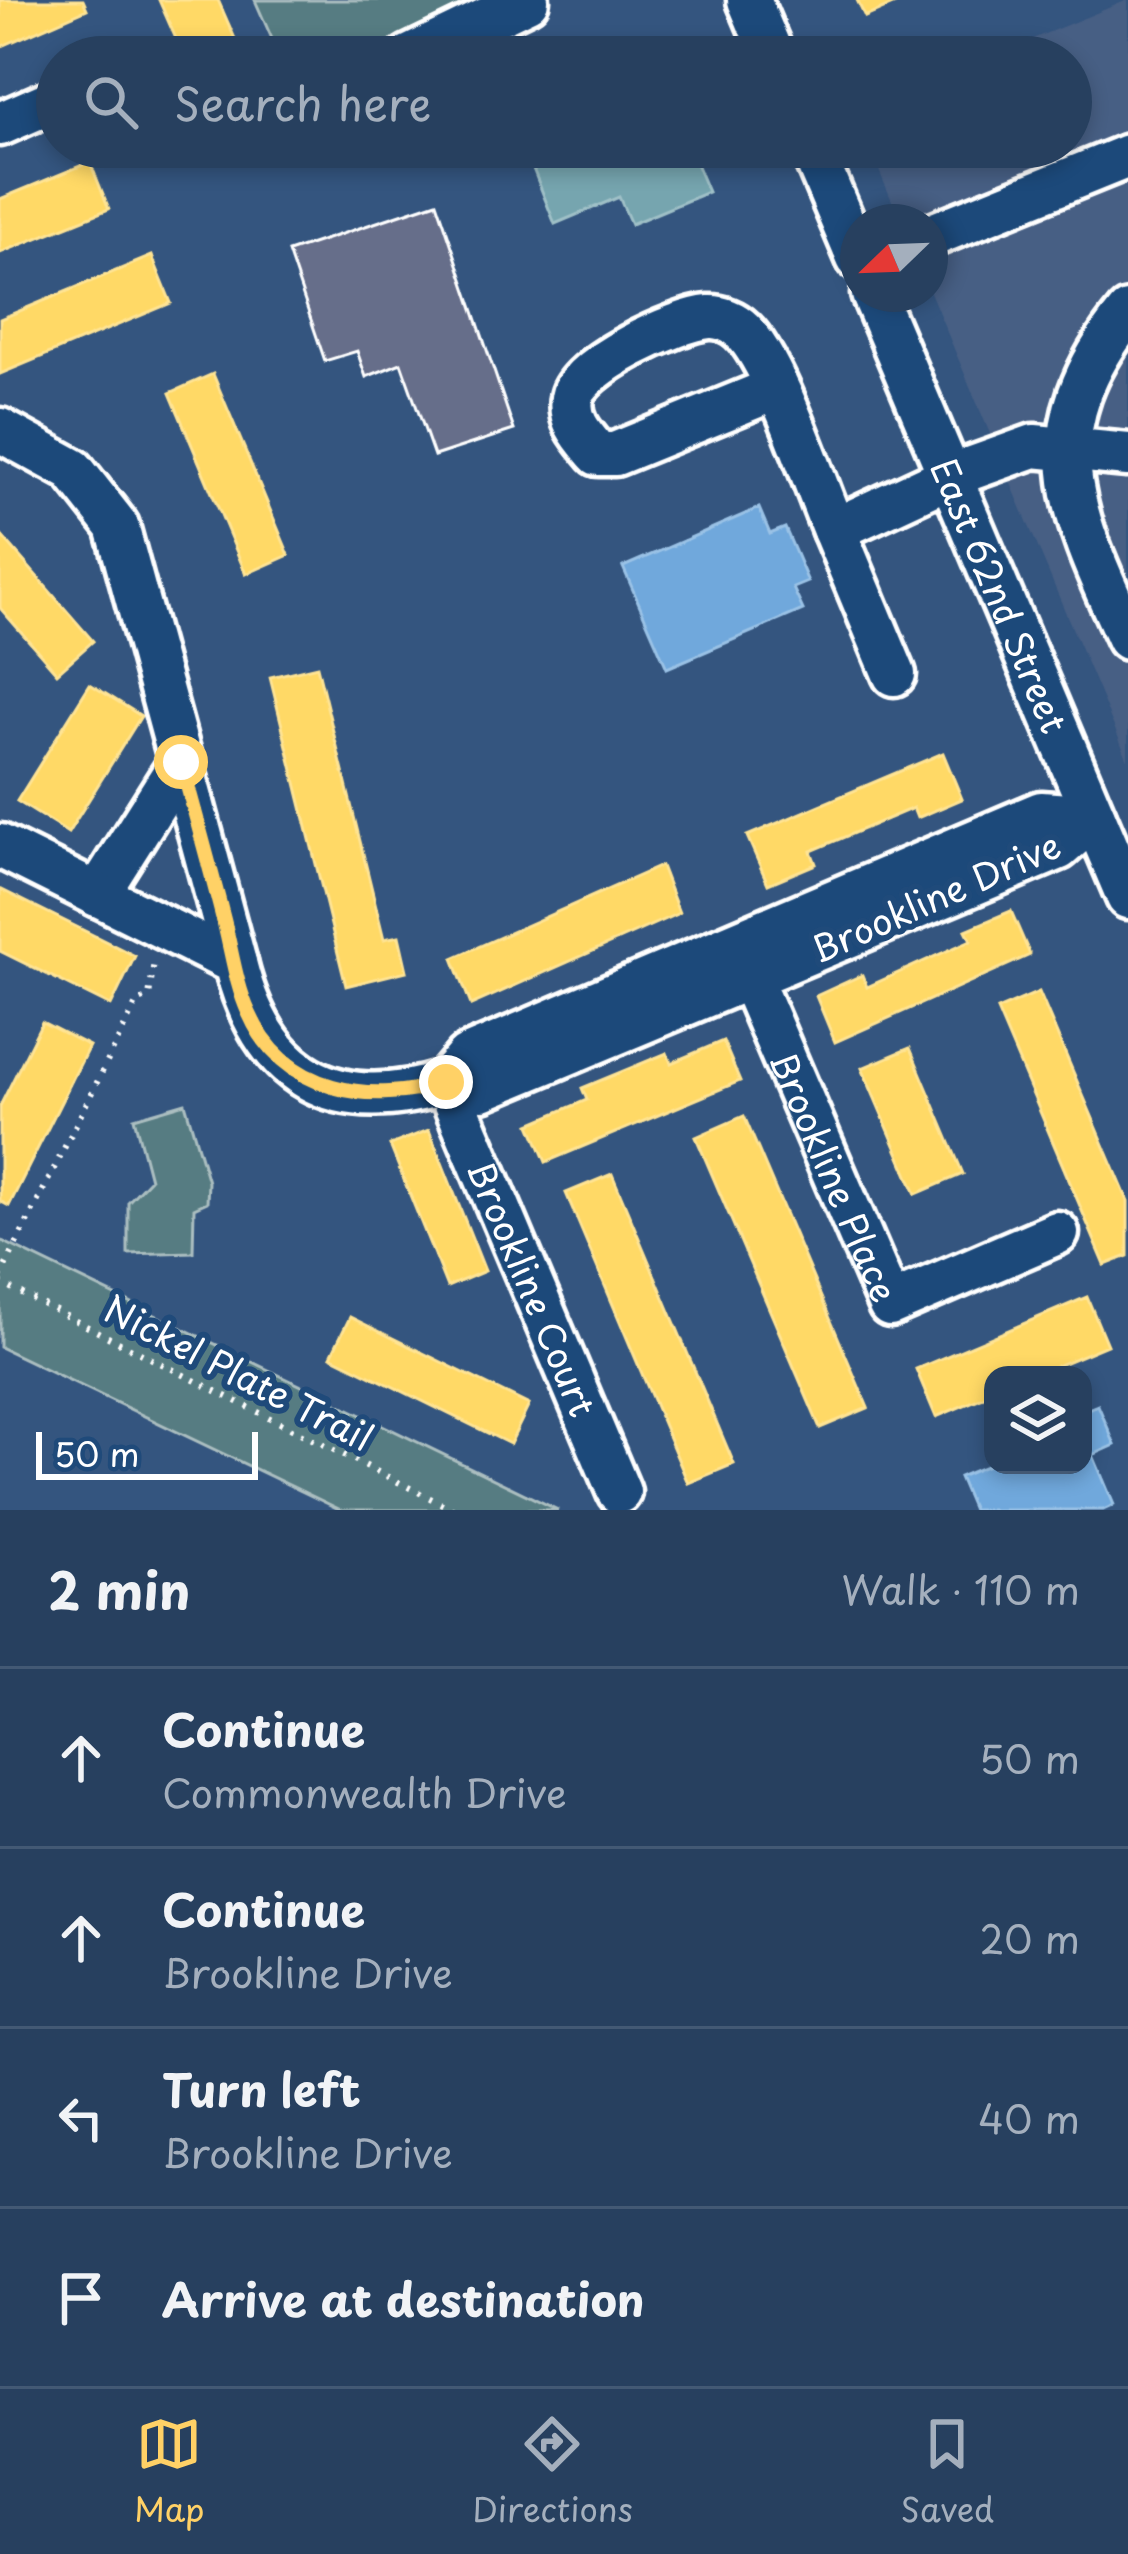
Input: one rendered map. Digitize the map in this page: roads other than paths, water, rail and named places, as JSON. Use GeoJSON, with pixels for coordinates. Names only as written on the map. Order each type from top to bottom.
{"type":"FeatureCollection","features":[{"type":"Feature","properties":{"kind":"street"},"geometry":{"type":"LineString","coordinates":[[452,36],[527,0]]}},
{"type":"Feature","properties":{"kind":"street"},"geometry":{"type":"LineString","coordinates":[[749,0],[764,36]]}},
{"type":"Feature","properties":{"kind":"street"},"geometry":{"type":"LineString","coordinates":[[0,124],[36,108]]}},
{"type":"Feature","properties":{"kind":"street"},"geometry":{"type":"LineString","coordinates":[[948,229],[1128,156]]}},
{"type":"Feature","properties":{"kind":"street"},"geometry":{"type":"LineString","coordinates":[[820,168],[840,215]]}},
{"type":"Feature","properties":{"kind":"street","name":"East 62nd Street"},"geometry":{"type":"LineString","coordinates":[[881,312],[1128,897]]}},
{"type":"Feature","properties":{"kind":"street"},"geometry":{"type":"LineString","coordinates":[[1128,313],[1082,391],[1067,447],[1070,495],[1080,533],[1128,638]]}},
{"type":"Feature","properties":{"kind":"street"},"geometry":{"type":"LineString","coordinates":[[774,389],[894,674]]}},
{"type":"Feature","properties":{"kind":"street","name":"Brookline Drive"},"geometry":{"type":"LineString","coordinates":[[0,430],[73,470],[117,526],[250,1017],[296,1070],[362,1096],[405,1094],[446,1082],[467,1057],[743,960],[1041,813],[1094,817]]}},
{"type":"Feature","properties":{"kind":"street"},"geometry":{"type":"LineString","coordinates":[[834,530],[950,476],[1034,446],[1128,454]]}},
{"type":"Feature","properties":{"kind":"street"},"geometry":{"type":"LineString","coordinates":[[97,895],[181,762]]}},
{"type":"Feature","properties":{"kind":"street"},"geometry":{"type":"LineString","coordinates":[[0,846],[235,963]]}},
{"type":"Feature","properties":{"kind":"street","name":"Brookline Place"},"geometry":{"type":"LineString","coordinates":[[743,960],[890,1305],[1057,1233]]}},
{"type":"Feature","properties":{"kind":"street","name":"Brookline Court"},"geometry":{"type":"LineString","coordinates":[[446,1082],[619,1492]]}}]}
